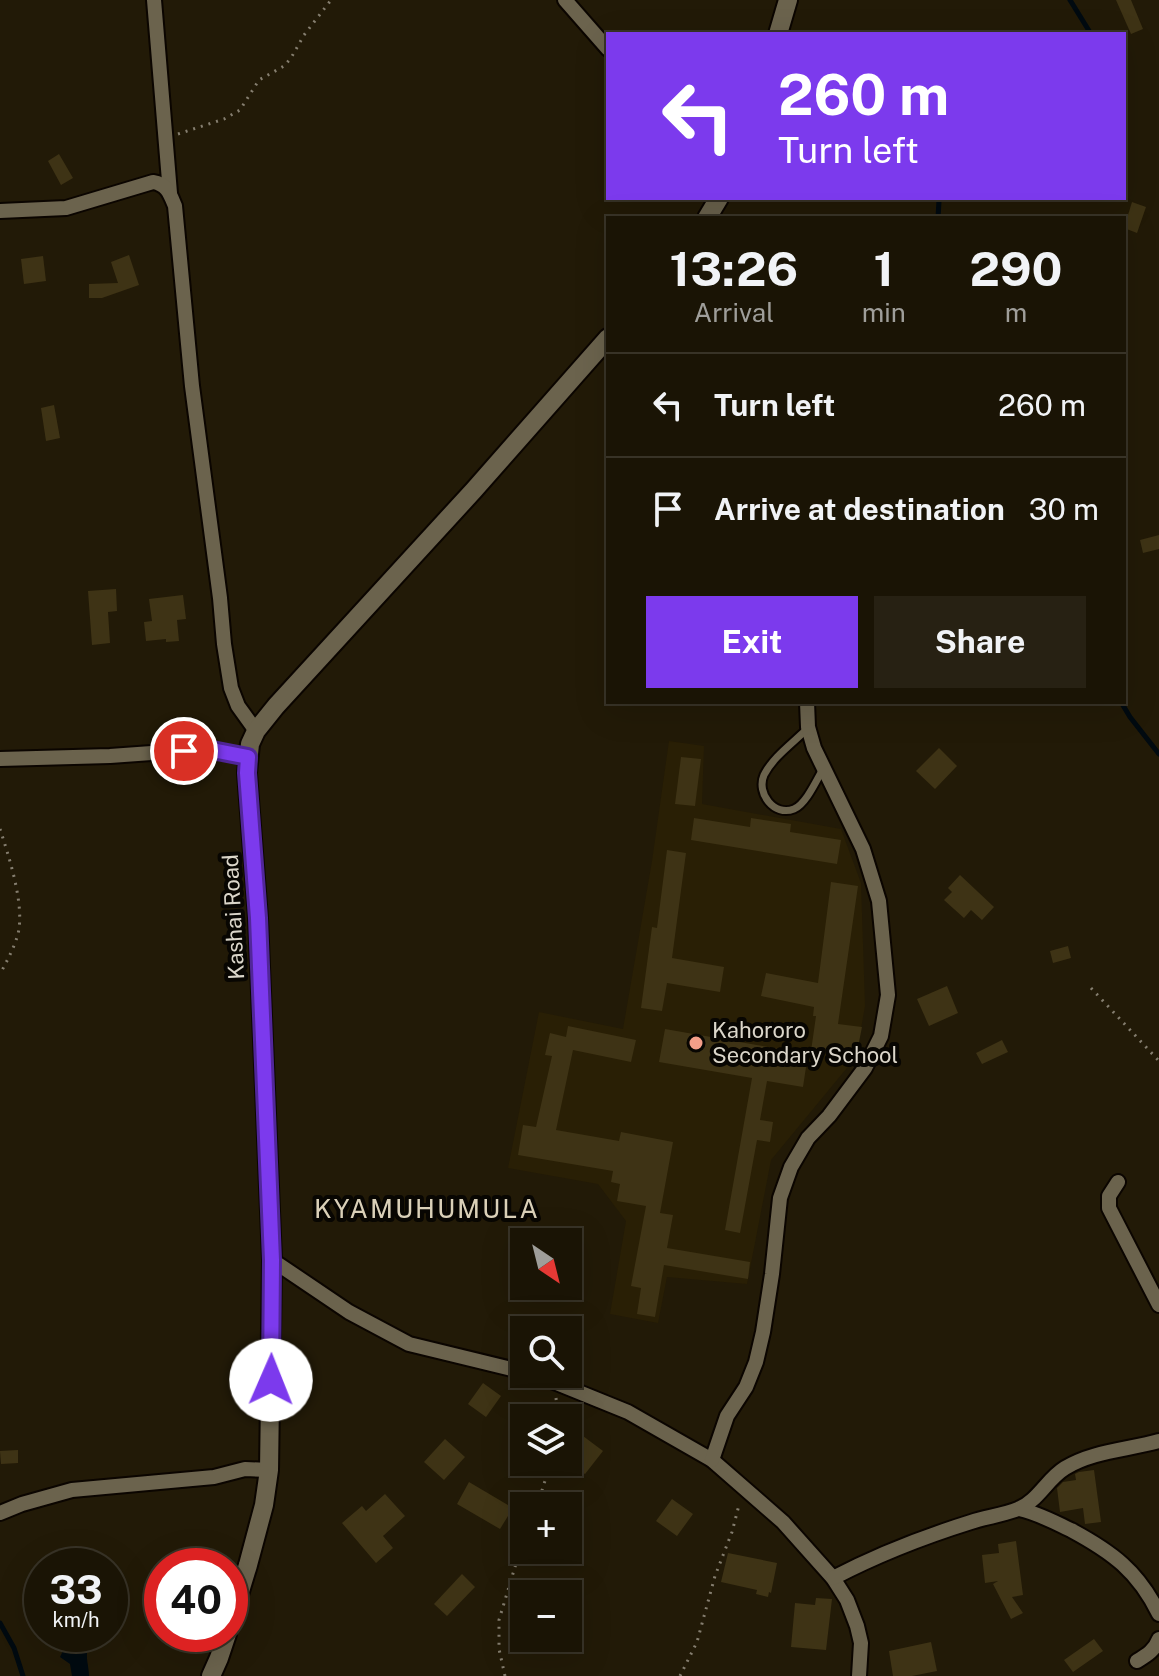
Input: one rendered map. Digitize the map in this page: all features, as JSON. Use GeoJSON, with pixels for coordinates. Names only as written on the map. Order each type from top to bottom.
{"type":"FeatureCollection","features":[{"type":"Feature","properties":{"kind":"street"},"geometry":{"type":"LineString","coordinates":[[154,0],[170,193],[175,206],[192,386],[224,644],[231,688],[238,706],[256,731]]}},
{"type":"Feature","properties":{"kind":"street"},"geometry":{"type":"LineString","coordinates":[[565,0],[606,47]]}},
{"type":"Feature","properties":{"kind":"street"},"geometry":{"type":"LineString","coordinates":[[779,32],[788,0]]}},
{"type":"Feature","properties":{"kind":"street"},"geometry":{"type":"LineString","coordinates":[[0,211],[66,208],[153,182],[164,186],[170,193]]}},
{"type":"Feature","properties":{"kind":"street","name":"Kashai Road"},"geometry":{"type":"LineString","coordinates":[[248,1562],[260,1520],[269,1470],[272,1260],[248,757],[256,731],[276,706],[606,340]]}},
{"type":"Feature","properties":{"kind":"street"},"geometry":{"type":"LineString","coordinates":[[712,1460],[727,1416],[746,1387],[756,1362],[772,1274],[780,1198],[791,1167],[808,1138],[865,1068],[881,1036],[888,995],[879,901],[863,849],[814,748],[808,727],[807,704]]}},
{"type":"Feature","properties":{"kind":"street"},"geometry":{"type":"LineString","coordinates":[[0,759],[207,749],[248,757]]}},
{"type":"Feature","properties":{"kind":"street"},"geometry":{"type":"LineString","coordinates":[[1118,1182],[1109,1196],[1109,1208],[1159,1305]]}},
{"type":"Feature","properties":{"kind":"street"},"geometry":{"type":"LineString","coordinates":[[272,1260],[349,1312],[409,1344],[510,1369]]}},
{"type":"Feature","properties":{"kind":"street"},"geometry":{"type":"LineString","coordinates":[[569,1388],[628,1412],[712,1460],[783,1522],[833,1578],[847,1600],[861,1643],[859,1676]]}},
{"type":"Feature","properties":{"kind":"street"},"geometry":{"type":"LineString","coordinates":[[833,1578],[899,1548],[970,1522],[1019,1509],[1038,1494],[1055,1474],[1077,1461],[1094,1454],[1159,1441]]}},
{"type":"Feature","properties":{"kind":"street"},"geometry":{"type":"LineString","coordinates":[[0,1513],[72,1490],[214,1477],[245,1469],[269,1470]]}},
{"type":"Feature","properties":{"kind":"street"},"geometry":{"type":"LineString","coordinates":[[1019,1509],[1041,1516],[1111,1553],[1134,1573],[1159,1614]]}},
{"type":"Feature","properties":{"kind":"street"},"geometry":{"type":"LineString","coordinates":[[1137,1661],[1149,1654],[1159,1639]]}},
{"type":"Feature","properties":{"kind":"street"},"geometry":{"type":"LineString","coordinates":[[211,1676],[221,1652]]}},
{"type":"Feature","properties":{"kind":"lane"},"geometry":{"type":"LineString","coordinates":[[808,727],[772,763],[763,777],[761,788],[773,806],[782,811],[795,809],[805,800],[823,769]]}},
{"type":"Feature","properties":{"kind":"path"},"geometry":{"type":"LineString","coordinates":[[167,137],[224,119],[240,110],[259,80],[284,66],[291,58],[331,0]]}},
{"type":"Feature","properties":{"kind":"path"},"geometry":{"type":"LineString","coordinates":[[0,829],[19,912],[18,932],[0,974]]}},
{"type":"Feature","properties":{"kind":"path"},"geometry":{"type":"LineString","coordinates":[[1091,988],[1159,1061]]}},
{"type":"Feature","properties":{"kind":"path"},"geometry":{"type":"LineString","coordinates":[[680,1676],[697,1642],[743,1486]]}},
{"type":"Feature","properties":{"kind":"path"},"geometry":{"type":"LineString","coordinates":[[505,1676],[499,1649],[499,1620],[516,1564]]}},
{"type":"Feature","properties":{"kind":"shaded area","name":"Kahororo Secondary School"},"geometry":{"type":"Polygon","coordinates":[[[669,741],[704,746],[702,804],[841,829],[861,883],[865,1006],[856,1057],[771,1160],[747,1284],[667,1277],[658,1323],[610,1314],[626,1221],[598,1184],[508,1168],[539,1012],[623,1029],[669,741]]]}},
{"type":"Feature","properties":{"kind":"shaded area"},"geometry":{"type":"Polygon","coordinates":[[[62,1652],[88,1652],[89,1676],[72,1676],[70,1664],[60,1657],[62,1652]]]}},
{"type":"Feature","properties":{"kind":"building"},"geometry":{"type":"Polygon","coordinates":[[[1116,0],[1131,0],[1143,29],[1131,34],[1116,0]]]}},
{"type":"Feature","properties":{"kind":"building"},"geometry":{"type":"Polygon","coordinates":[[[59,154],[73,178],[61,185],[48,161],[59,154]]]}},
{"type":"Feature","properties":{"kind":"building"},"geometry":{"type":"Polygon","coordinates":[[[1132,202],[1146,207],[1137,233],[1126,229],[1132,202]]]}},
{"type":"Feature","properties":{"kind":"building"},"geometry":{"type":"Polygon","coordinates":[[[129,255],[139,285],[102,298],[89,298],[89,284],[118,283],[111,262],[129,255]]]}},
{"type":"Feature","properties":{"kind":"building"},"geometry":{"type":"Polygon","coordinates":[[[43,256],[46,281],[24,284],[21,259],[43,256]]]}},
{"type":"Feature","properties":{"kind":"building"},"geometry":{"type":"Polygon","coordinates":[[[54,405],[60,438],[46,441],[41,408],[54,405]]]}},
{"type":"Feature","properties":{"kind":"building"},"geometry":{"type":"Polygon","coordinates":[[[1159,535],[1159,549],[1143,553],[1140,540],[1159,535]]]}},
{"type":"Feature","properties":{"kind":"building"},"geometry":{"type":"Polygon","coordinates":[[[116,589],[117,611],[108,612],[110,643],[92,645],[88,591],[116,589]]]}},
{"type":"Feature","properties":{"kind":"building"},"geometry":{"type":"Polygon","coordinates":[[[183,595],[186,619],[177,620],[179,641],[146,641],[144,622],[152,621],[149,599],[183,595]]]}},
{"type":"Feature","properties":{"kind":"building"},"geometry":{"type":"Polygon","coordinates":[[[939,748],[957,766],[935,789],[916,771],[939,748]]]}},
{"type":"Feature","properties":{"kind":"building"},"geometry":{"type":"Polygon","coordinates":[[[681,757],[701,759],[695,806],[675,804],[681,757]]]}},
{"type":"Feature","properties":{"kind":"building"},"geometry":{"type":"Polygon","coordinates":[[[694,818],[750,827],[751,818],[791,824],[790,832],[841,840],[837,864],[691,840],[694,818]]]}},
{"type":"Feature","properties":{"kind":"building"},"geometry":{"type":"Polygon","coordinates":[[[667,850],[686,853],[672,958],[724,967],[720,992],[667,983],[662,1011],[641,1008],[652,927],[657,928],[667,850]]]}},
{"type":"Feature","properties":{"kind":"building"},"geometry":{"type":"Polygon","coordinates":[[[960,875],[994,907],[982,920],[971,910],[964,918],[944,900],[952,892],[948,888],[960,875]]]}},
{"type":"Feature","properties":{"kind":"building"},"geometry":{"type":"Polygon","coordinates":[[[831,882],[858,886],[838,1024],[862,1027],[856,1057],[811,1051],[816,1016],[813,1016],[814,1007],[761,996],[766,973],[818,983],[831,882]]]}},
{"type":"Feature","properties":{"kind":"building"},"geometry":{"type":"Polygon","coordinates":[[[1068,946],[1071,958],[1053,963],[1050,951],[1068,946]]]}},
{"type":"Feature","properties":{"kind":"building"},"geometry":{"type":"Polygon","coordinates":[[[947,986],[958,1013],[929,1026],[917,999],[947,986]]]}},
{"type":"Feature","properties":{"kind":"building"},"geometry":{"type":"Polygon","coordinates":[[[568,1026],[636,1040],[631,1062],[573,1050],[556,1130],[619,1141],[621,1132],[673,1142],[660,1213],[673,1215],[667,1248],[750,1262],[748,1279],[664,1265],[655,1317],[637,1314],[641,1288],[631,1286],[646,1206],[617,1201],[620,1184],[611,1182],[613,1171],[518,1155],[523,1125],[536,1127],[552,1056],[545,1055],[550,1033],[566,1037],[568,1026]]]}},
{"type":"Feature","properties":{"kind":"building"},"geometry":{"type":"Polygon","coordinates":[[[665,1029],[808,1054],[803,1087],[767,1081],[760,1120],[773,1122],[770,1142],[757,1140],[740,1233],[725,1230],[752,1078],[659,1062],[665,1029]]]}},
{"type":"Feature","properties":{"kind":"building"},"geometry":{"type":"Polygon","coordinates":[[[1002,1040],[1008,1052],[982,1064],[976,1053],[1002,1040]]]}},
{"type":"Feature","properties":{"kind":"building"},"geometry":{"type":"Polygon","coordinates":[[[483,1383],[501,1396],[486,1417],[468,1404],[483,1383]]]}},
{"type":"Feature","properties":{"kind":"building"},"geometry":{"type":"Polygon","coordinates":[[[582,1437],[603,1451],[585,1474],[582,1472],[582,1437]]]}},
{"type":"Feature","properties":{"kind":"building"},"geometry":{"type":"Polygon","coordinates":[[[445,1439],[465,1457],[444,1480],[424,1462],[445,1439]]]}},
{"type":"Feature","properties":{"kind":"building"},"geometry":{"type":"Polygon","coordinates":[[[18,1450],[18,1463],[1,1464],[0,1451],[18,1450]]]}},
{"type":"Feature","properties":{"kind":"building"},"geometry":{"type":"Polygon","coordinates":[[[1094,1470],[1101,1522],[1085,1524],[1083,1508],[1060,1512],[1057,1488],[1063,1482],[1076,1480],[1075,1474],[1079,1472],[1094,1470]]]}},
{"type":"Feature","properties":{"kind":"building"},"geometry":{"type":"Polygon","coordinates":[[[469,1482],[510,1506],[510,1513],[500,1529],[457,1504],[469,1482]]]}},
{"type":"Feature","properties":{"kind":"building"},"geometry":{"type":"Polygon","coordinates":[[[385,1494],[405,1516],[383,1536],[393,1548],[376,1563],[342,1523],[362,1506],[366,1511],[385,1494]]]}},
{"type":"Feature","properties":{"kind":"building"},"geometry":{"type":"Polygon","coordinates":[[[672,1499],[693,1514],[677,1536],[656,1521],[672,1499]]]}},
{"type":"Feature","properties":{"kind":"building"},"geometry":{"type":"Polygon","coordinates":[[[1016,1541],[1023,1595],[1012,1597],[1023,1613],[1011,1619],[993,1584],[998,1581],[985,1583],[982,1555],[999,1553],[998,1544],[1016,1541]]]}},
{"type":"Feature","properties":{"kind":"building"},"geometry":{"type":"Polygon","coordinates":[[[728,1553],[777,1563],[768,1597],[756,1594],[757,1590],[721,1582],[728,1553]]]}},
{"type":"Feature","properties":{"kind":"building"},"geometry":{"type":"Polygon","coordinates":[[[462,1574],[475,1587],[447,1616],[434,1604],[462,1574]]]}},
{"type":"Feature","properties":{"kind":"building"},"geometry":{"type":"Polygon","coordinates":[[[816,1598],[832,1599],[826,1650],[791,1647],[795,1603],[815,1605],[816,1598]]]}},
{"type":"Feature","properties":{"kind":"building"},"geometry":{"type":"Polygon","coordinates":[[[1094,1639],[1103,1651],[1073,1672],[1064,1660],[1094,1639]]]}},
{"type":"Feature","properties":{"kind":"building"},"geometry":{"type":"Polygon","coordinates":[[[931,1642],[937,1671],[893,1676],[889,1651],[931,1642]]]}},
{"type":"Feature","properties":{"kind":"waterway"},"geometry":{"type":"LineString","coordinates":[[1070,0],[1090,32]]}},
{"type":"Feature","properties":{"kind":"waterway"},"geometry":{"type":"LineString","coordinates":[[938,216],[940,200]]}},
{"type":"Feature","properties":{"kind":"waterway"},"geometry":{"type":"LineString","coordinates":[[1122,704],[1159,754]]}},
{"type":"Feature","properties":{"kind":"waterway"},"geometry":{"type":"LineString","coordinates":[[0,1623],[14,1648],[23,1676]]}},
{"type":"Feature","properties":{"kind":"place","name":"Kahororo Secondary School"},"geometry":{"type":"Point","coordinates":[696,1043]}},
{"type":"Feature","properties":{"kind":"district","name":"KYAMUHUMULA"},"geometry":{"type":"Point","coordinates":[427,1208]}},
{"type":"Feature","properties":{"kind":"route"},"geometry":{"type":"LineString","coordinates":[[184,751],[207,749],[248,757],[272,1260],[271,1380]]}}]}
